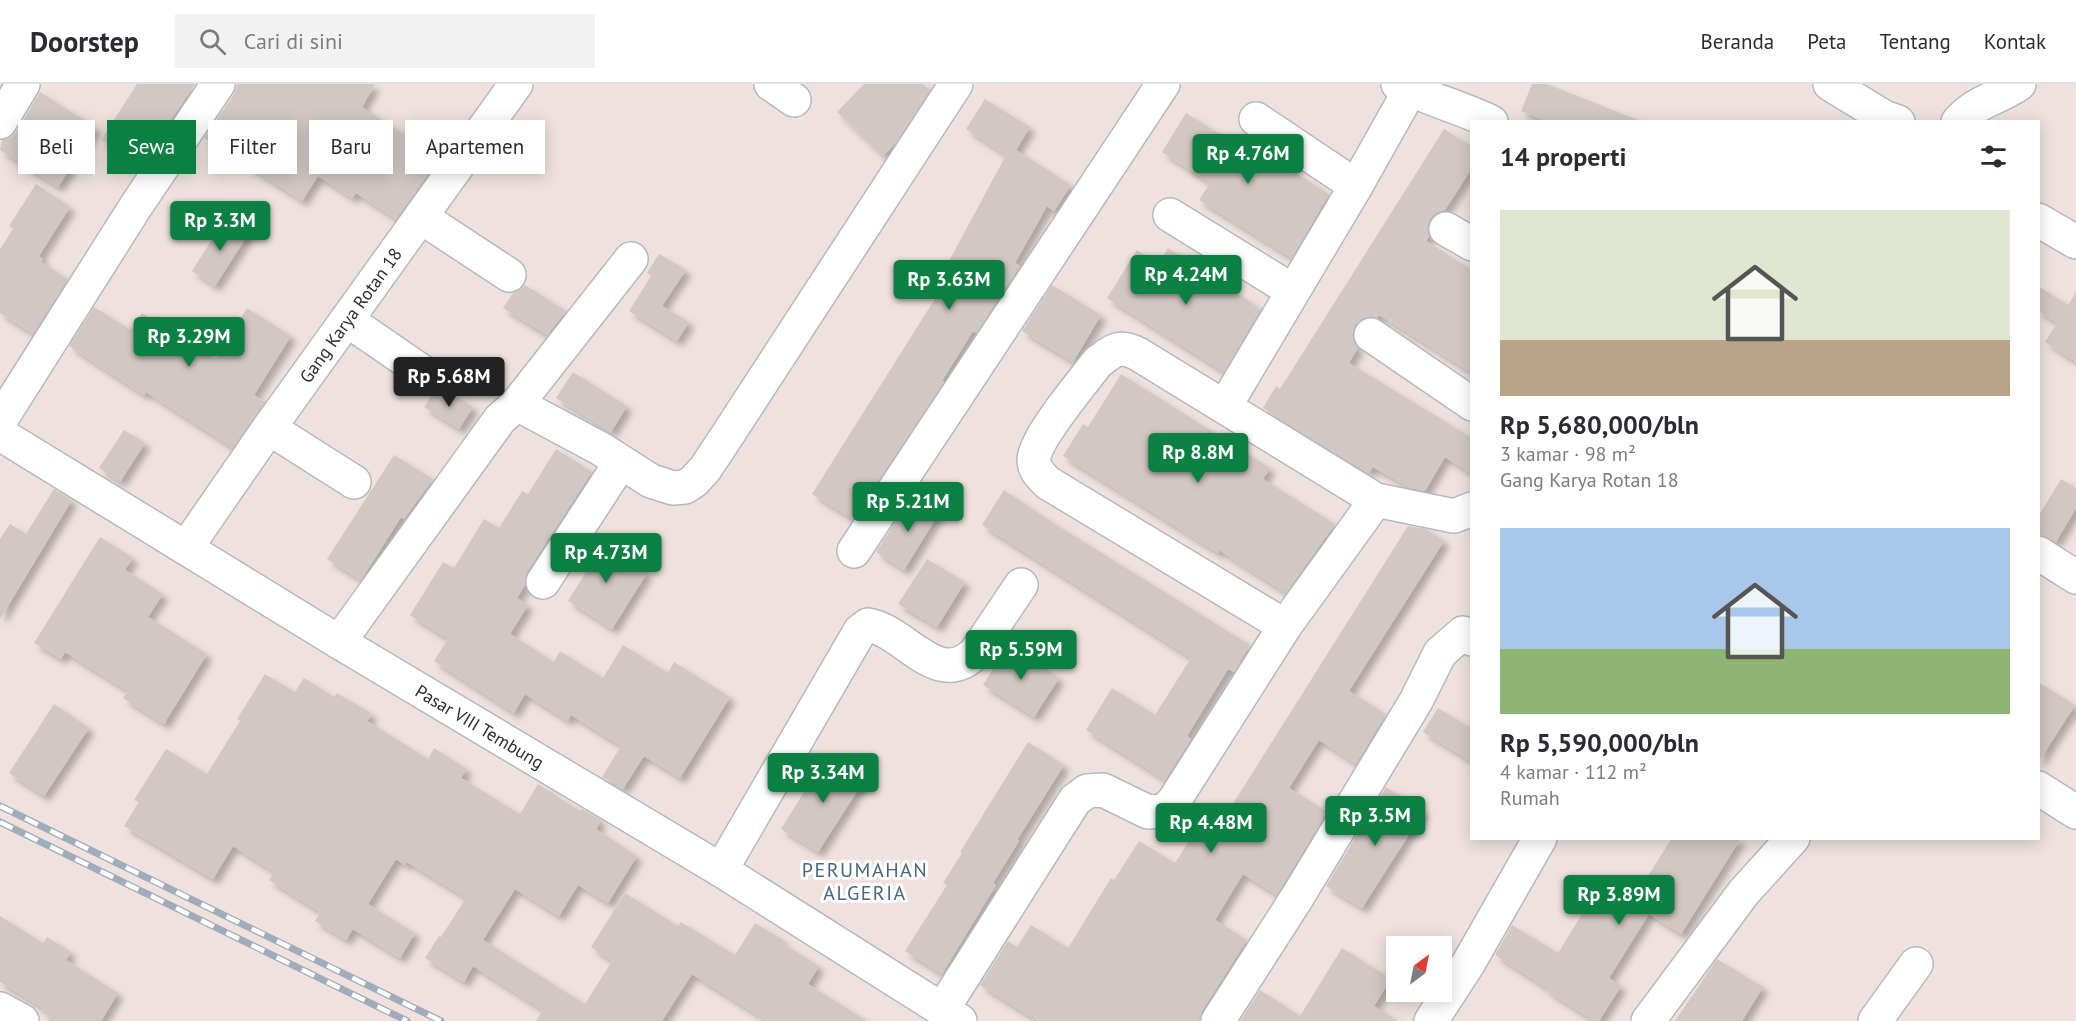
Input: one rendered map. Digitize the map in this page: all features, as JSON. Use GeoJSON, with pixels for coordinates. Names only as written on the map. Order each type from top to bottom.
{"type":"FeatureCollection","features":[{"type":"Feature","properties":{"kind":"street"},"geometry":{"type":"LineString","coordinates":[[0,122],[23,84]]}},
{"type":"Feature","properties":{"kind":"street"},"geometry":{"type":"LineString","coordinates":[[0,421],[136,206],[218,84]]}},
{"type":"Feature","properties":{"kind":"street","name":"Gang Karya Rotan 18"},"geometry":{"type":"LineString","coordinates":[[186,548],[269,428],[516,84]]}},
{"type":"Feature","properties":{"kind":"street"},"geometry":{"type":"LineString","coordinates":[[517,404],[590,442],[651,481],[673,488],[685,487],[705,469],[956,84]]}},
{"type":"Feature","properties":{"kind":"street"},"geometry":{"type":"LineString","coordinates":[[854,551],[1163,84]]}},
{"type":"Feature","properties":{"kind":"street"},"geometry":{"type":"LineString","coordinates":[[1830,84],[1892,120]]}},
{"type":"Feature","properties":{"kind":"street"},"geometry":{"type":"LineString","coordinates":[[1959,120],[1980,104],[2019,84]]}},
{"type":"Feature","properties":{"kind":"street"},"geometry":{"type":"LineString","coordinates":[[1225,406],[1356,186],[1404,87],[1487,120]]}},
{"type":"Feature","properties":{"kind":"street"},"geometry":{"type":"LineString","coordinates":[[1256,119],[1356,186]]}},
{"type":"Feature","properties":{"kind":"street"},"geometry":{"type":"LineString","coordinates":[[1170,215],[1293,291]]}},
{"type":"Feature","properties":{"kind":"street"},"geometry":{"type":"LineString","coordinates":[[421,217],[509,275]]}},
{"type":"Feature","properties":{"kind":"street"},"geometry":{"type":"LineString","coordinates":[[2040,221],[2076,242]]}},
{"type":"Feature","properties":{"kind":"street"},"geometry":{"type":"LineString","coordinates":[[339,642],[500,419],[517,404],[631,259]]}},
{"type":"Feature","properties":{"kind":"street"},"geometry":{"type":"LineString","coordinates":[[347,320],[430,377]]}},
{"type":"Feature","properties":{"kind":"street"},"geometry":{"type":"LineString","coordinates":[[1371,335],[1470,403]]}},
{"type":"Feature","properties":{"kind":"street"},"geometry":{"type":"LineString","coordinates":[[1286,626],[1048,483],[1039,474],[1034,462],[1035,452],[1042,436],[1097,363],[1116,349],[1127,348],[1138,354],[1376,500],[1454,516],[1470,510]]}},
{"type":"Feature","properties":{"kind":"street"},"geometry":{"type":"LineString","coordinates":[[269,428],[354,482]]}},
{"type":"Feature","properties":{"kind":"street","name":"Pasar VIII Tembung"},"geometry":{"type":"LineString","coordinates":[[0,434],[339,642],[721,870],[951,1016]]}},
{"type":"Feature","properties":{"kind":"street"},"geometry":{"type":"LineString","coordinates":[[543,582],[621,462]]}},
{"type":"Feature","properties":{"kind":"street"},"geometry":{"type":"LineString","coordinates":[[951,1016],[1075,800],[1088,791],[1103,790],[1148,812],[1164,812],[1174,801],[1286,626],[1376,500]]}},
{"type":"Feature","properties":{"kind":"street"},"geometry":{"type":"LineString","coordinates":[[2040,554],[2076,577]]}},
{"type":"Feature","properties":{"kind":"street"},"geometry":{"type":"LineString","coordinates":[[721,870],[860,631],[868,625],[880,627],[933,661],[954,667],[967,662],[976,652],[1021,585]]}},
{"type":"Feature","properties":{"kind":"street"},"geometry":{"type":"LineString","coordinates":[[1218,1021],[1298,896],[1404,722],[1440,653],[1463,633],[1470,638]]}},
{"type":"Feature","properties":{"kind":"street"},"geometry":{"type":"LineString","coordinates":[[2040,789],[2076,812]]}},
{"type":"Feature","properties":{"kind":"street"},"geometry":{"type":"LineString","coordinates":[[1431,1021],[1468,964],[1539,840]]}},
{"type":"Feature","properties":{"kind":"street"},"geometry":{"type":"LineString","coordinates":[[1648,1021],[1744,892],[1791,840]]}},
{"type":"Feature","properties":{"kind":"street"},"geometry":{"type":"LineString","coordinates":[[1875,1021],[1916,964]]}},
{"type":"Feature","properties":{"kind":"street"},"geometry":{"type":"LineString","coordinates":[[0,1009],[22,1021]]}},
{"type":"Feature","properties":{"kind":"building"},"geometry":{"type":"Polygon","coordinates":[[[137,84],[195,84],[171,120],[114,120],[137,84]]]}},
{"type":"Feature","properties":{"kind":"building"},"geometry":{"type":"Polygon","coordinates":[[[237,84],[375,84],[362,107],[382,120],[309,120],[309,174],[393,174],[393,127],[405,135],[405,174],[428,174],[396,219],[356,193],[352,198],[318,176],[302,201],[260,174],[297,174],[297,120],[216,120],[234,94],[237,84]]]}},
{"type":"Feature","properties":{"kind":"building"},"geometry":{"type":"Polygon","coordinates":[[[864,84],[923,84],[930,90],[896,143],[883,156],[837,112],[864,84]]]}},
{"type":"Feature","properties":{"kind":"building"},"geometry":{"type":"Polygon","coordinates":[[[1532,84],[1547,84],[1638,120],[1543,120],[1521,111],[1532,84]]]}},
{"type":"Feature","properties":{"kind":"building"},"geometry":{"type":"Polygon","coordinates":[[[40,92],[84,120],[23,120],[40,92]]]}},
{"type":"Feature","properties":{"kind":"building"},"geometry":{"type":"Polygon","coordinates":[[[985,99],[1030,127],[1016,150],[1071,185],[1054,211],[1047,206],[1015,263],[1020,266],[976,333],[973,331],[942,381],[944,382],[853,519],[812,494],[955,267],[948,263],[1006,155],[966,129],[985,99]]]}},
{"type":"Feature","properties":{"kind":"building"},"geometry":{"type":"Polygon","coordinates":[[[1186,113],[1234,143],[1238,136],[1329,194],[1292,258],[1199,200],[1210,183],[1162,152],[1186,113]]]}},
{"type":"Feature","properties":{"kind":"building"},"geometry":{"type":"Polygon","coordinates":[[[18,129],[18,161],[0,150],[2,140],[10,138],[18,129]]]}},
{"type":"Feature","properties":{"kind":"building"},"geometry":{"type":"Polygon","coordinates":[[[1444,129],[1470,146],[1470,171],[1445,210],[1436,213],[1430,219],[1427,228],[1429,236],[1426,241],[1470,269],[1470,372],[1379,315],[1377,318],[1372,316],[1363,318],[1355,325],[1352,334],[1358,348],[1349,363],[1470,437],[1470,473],[1445,457],[1425,491],[1411,488],[1373,467],[1369,473],[1263,408],[1276,386],[1280,389],[1444,129]]]}},
{"type":"Feature","properties":{"kind":"building"},"geometry":{"type":"Polygon","coordinates":[[[107,131],[107,144],[101,140],[107,131]]]}},
{"type":"Feature","properties":{"kind":"building"},"geometry":{"type":"Polygon","coordinates":[[[38,174],[66,174],[58,187],[38,174]]]}},
{"type":"Feature","properties":{"kind":"building"},"geometry":{"type":"Polygon","coordinates":[[[36,184],[70,207],[39,256],[43,259],[41,262],[68,279],[33,334],[0,313],[0,249],[13,229],[9,226],[36,184]]]}},
{"type":"Feature","properties":{"kind":"building"},"geometry":{"type":"Polygon","coordinates":[[[225,219],[249,233],[215,286],[192,271],[225,219]]]}},
{"type":"Feature","properties":{"kind":"building"},"geometry":{"type":"Polygon","coordinates":[[[1168,248],[1261,309],[1224,372],[1107,298],[1137,250],[1158,264],[1168,248]]]}},
{"type":"Feature","properties":{"kind":"building"},"geometry":{"type":"Polygon","coordinates":[[[659,254],[686,270],[662,306],[689,322],[677,341],[629,311],[651,276],[647,273],[659,254]]]}},
{"type":"Feature","properties":{"kind":"building"},"geometry":{"type":"Polygon","coordinates":[[[525,285],[566,311],[547,335],[503,308],[513,293],[525,285]]]}},
{"type":"Feature","properties":{"kind":"building"},"geometry":{"type":"Polygon","coordinates":[[[1052,285],[1101,315],[1073,362],[1022,331],[1052,285]]]}},
{"type":"Feature","properties":{"kind":"building"},"geometry":{"type":"Polygon","coordinates":[[[2040,287],[2068,305],[2076,292],[2076,362],[2045,342],[2057,323],[2040,312],[2040,287]]]}},
{"type":"Feature","properties":{"kind":"building"},"geometry":{"type":"Polygon","coordinates":[[[94,307],[131,330],[142,313],[216,359],[247,308],[291,336],[254,395],[265,402],[233,448],[146,392],[144,395],[69,346],[94,307]]]}},
{"type":"Feature","properties":{"kind":"building"},"geometry":{"type":"Polygon","coordinates":[[[573,372],[627,406],[611,432],[556,398],[573,372]]]}},
{"type":"Feature","properties":{"kind":"building"},"geometry":{"type":"Polygon","coordinates":[[[1121,374],[1270,468],[1263,479],[1335,524],[1286,593],[1063,456],[1083,424],[1088,427],[1121,374]]]}},
{"type":"Feature","properties":{"kind":"building"},"geometry":{"type":"Polygon","coordinates":[[[444,389],[473,407],[459,429],[424,407],[432,395],[439,394],[444,389]]]}},
{"type":"Feature","properties":{"kind":"building"},"geometry":{"type":"Polygon","coordinates":[[[124,430],[145,443],[120,482],[99,468],[124,430]]]}},
{"type":"Feature","properties":{"kind":"building"},"geometry":{"type":"Polygon","coordinates":[[[556,449],[592,472],[527,572],[525,585],[517,598],[528,605],[510,634],[554,662],[560,651],[603,678],[623,645],[668,673],[674,662],[730,697],[680,778],[644,756],[623,789],[602,777],[621,746],[571,715],[568,721],[525,694],[514,713],[434,661],[448,639],[410,615],[443,562],[454,568],[484,519],[499,528],[522,491],[528,494],[556,449]]]}},
{"type":"Feature","properties":{"kind":"building"},"geometry":{"type":"Polygon","coordinates":[[[394,455],[433,479],[404,519],[401,517],[361,580],[327,559],[394,455]]]}},
{"type":"Feature","properties":{"kind":"building"},"geometry":{"type":"Polygon","coordinates":[[[2061,479],[2076,488],[2076,508],[2056,542],[2040,535],[2040,514],[2061,479]]]}},
{"type":"Feature","properties":{"kind":"building"},"geometry":{"type":"Polygon","coordinates":[[[54,489],[72,500],[0,619],[0,539],[10,524],[26,534],[54,489]]]}},
{"type":"Feature","properties":{"kind":"building"},"geometry":{"type":"Polygon","coordinates":[[[1004,490],[1250,645],[1234,672],[1228,669],[1187,736],[1191,739],[1165,780],[1086,730],[1112,688],[1155,715],[1191,658],[982,525],[1004,490]]]}},
{"type":"Feature","properties":{"kind":"building"},"geometry":{"type":"Polygon","coordinates":[[[912,497],[939,513],[904,570],[876,552],[912,497]]]}},
{"type":"Feature","properties":{"kind":"building"},"geometry":{"type":"Polygon","coordinates":[[[1408,526],[1426,529],[1444,541],[1349,691],[1386,714],[1356,764],[1319,740],[1289,788],[1327,812],[1277,895],[1243,874],[1215,920],[1247,940],[1202,1011],[1199,1021],[1038,1021],[980,985],[1008,941],[1017,947],[1031,925],[1068,948],[1111,878],[1114,880],[1139,841],[1175,863],[1202,820],[1217,829],[1408,526]]]}},
{"type":"Feature","properties":{"kind":"building"},"geometry":{"type":"Polygon","coordinates":[[[100,537],[133,558],[125,570],[163,594],[148,617],[207,654],[164,724],[123,698],[128,691],[65,652],[61,659],[34,643],[100,537]]]}},
{"type":"Feature","properties":{"kind":"building"},"geometry":{"type":"Polygon","coordinates":[[[594,539],[647,573],[612,629],[568,601],[588,569],[578,563],[594,539]]]}},
{"type":"Feature","properties":{"kind":"building"},"geometry":{"type":"Polygon","coordinates":[[[927,559],[965,582],[937,627],[898,604],[927,559]]]}},
{"type":"Feature","properties":{"kind":"building"},"geometry":{"type":"Polygon","coordinates":[[[1008,645],[1059,678],[1034,717],[983,685],[1008,645]]]}},
{"type":"Feature","properties":{"kind":"building"},"geometry":{"type":"Polygon","coordinates":[[[265,674],[295,692],[304,678],[334,697],[337,693],[372,714],[367,721],[428,759],[434,748],[467,769],[461,778],[520,814],[538,784],[580,811],[582,809],[601,820],[596,829],[637,856],[608,903],[578,885],[559,916],[515,889],[483,940],[585,1004],[612,961],[591,947],[625,893],[678,926],[681,922],[735,955],[755,923],[819,966],[808,984],[867,1021],[767,1021],[692,974],[662,1021],[536,1021],[543,1010],[473,966],[464,982],[425,958],[466,898],[407,862],[405,865],[396,859],[368,904],[415,933],[400,958],[353,929],[346,940],[315,921],[320,912],[269,880],[274,872],[233,846],[213,879],[124,826],[139,802],[134,800],[166,749],[207,774],[240,721],[237,719],[265,674]]]}},
{"type":"Feature","properties":{"kind":"building"},"geometry":{"type":"Polygon","coordinates":[[[2040,683],[2075,705],[2040,760],[2040,683]]]}},
{"type":"Feature","properties":{"kind":"building"},"geometry":{"type":"Polygon","coordinates":[[[54,704],[89,728],[44,796],[9,773],[54,704]]]}},
{"type":"Feature","properties":{"kind":"building"},"geometry":{"type":"Polygon","coordinates":[[[1438,708],[1470,728],[1470,761],[1423,732],[1438,708]]]}},
{"type":"Feature","properties":{"kind":"building"},"geometry":{"type":"Polygon","coordinates":[[[1028,742],[1064,765],[1017,840],[1019,841],[993,883],[996,885],[942,974],[905,951],[947,885],[943,883],[962,853],[960,852],[1028,742]]]}},
{"type":"Feature","properties":{"kind":"building"},"geometry":{"type":"Polygon","coordinates":[[[827,755],[865,779],[818,852],[781,829],[827,755]]]}},
{"type":"Feature","properties":{"kind":"building"},"geometry":{"type":"Polygon","coordinates":[[[1386,787],[1424,811],[1362,908],[1326,886],[1386,787]]]}},
{"type":"Feature","properties":{"kind":"building"},"geometry":{"type":"Polygon","coordinates":[[[1671,840],[1740,840],[1681,934],[1649,914],[1609,978],[1621,986],[1599,1021],[1595,1021],[1547,991],[1548,989],[1495,955],[1512,925],[1558,953],[1595,893],[1625,912],[1671,840]]]}},
{"type":"Feature","properties":{"kind":"building"},"geometry":{"type":"Polygon","coordinates":[[[0,916],[43,943],[47,937],[71,952],[66,960],[118,993],[101,1021],[56,1021],[42,1012],[44,1009],[0,982],[0,916]]]}},
{"type":"Feature","properties":{"kind":"building"},"geometry":{"type":"Polygon","coordinates":[[[1342,948],[1386,976],[1386,987],[1374,1006],[1398,1021],[1240,1021],[1260,990],[1300,1016],[1342,948]]]}},
{"type":"Feature","properties":{"kind":"building"},"geometry":{"type":"Polygon","coordinates":[[[1717,959],[1763,987],[1742,1021],[1675,1021],[1717,959]]]}},
{"type":"Feature","properties":{"kind":"railway"},"geometry":{"type":"LineString","coordinates":[[0,806],[441,1021]]}},
{"type":"Feature","properties":{"kind":"railway"},"geometry":{"type":"LineString","coordinates":[[0,822],[407,1021]]}},
{"type":"Feature","properties":{"kind":"district","name":"PERUMAHAN ALGERIA"},"geometry":{"type":"Point","coordinates":[865,882]}}]}
